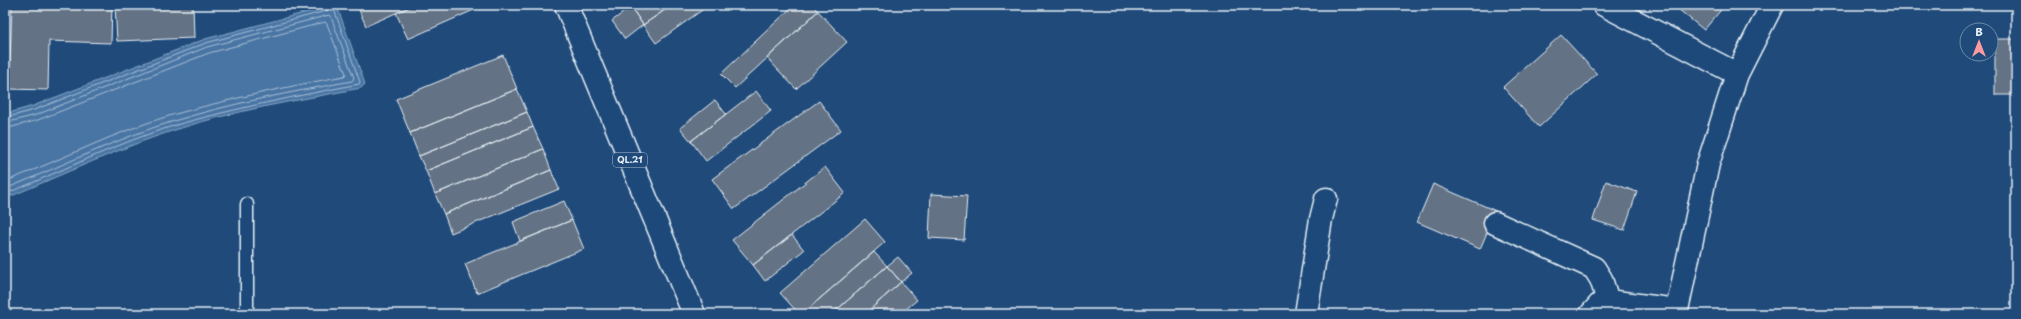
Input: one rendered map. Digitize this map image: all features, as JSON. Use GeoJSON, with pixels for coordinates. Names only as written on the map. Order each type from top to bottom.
{"type":"FeatureCollection","features":[{"type":"Feature","properties":{"kind":"main road","name":"QL.21"},"geometry":{"type":"LineString","coordinates":[[566,5],[694,314]]}},
{"type":"Feature","properties":{"kind":"main road"},"geometry":{"type":"LineString","coordinates":[[1604,5],[1737,74]]}},
{"type":"Feature","properties":{"kind":"main road"},"geometry":{"type":"LineString","coordinates":[[1495,223],[1594,268],[1601,279],[1599,308],[1682,312],[1708,164],[1737,74],[1772,5]]}},
{"type":"Feature","properties":{"kind":"main road"},"geometry":{"type":"LineString","coordinates":[[1306,314],[1320,219],[1326,199]]}},
{"type":"Feature","properties":{"kind":"lane"},"geometry":{"type":"LineString","coordinates":[[247,204],[248,314]]}},
{"type":"Feature","properties":{"kind":"water"},"geometry":{"type":"Polygon","coordinates":[[[334,5],[338,9],[365,84],[361,88],[267,106],[198,123],[133,145],[9,197],[5,195],[5,114],[33,106],[205,39],[334,5]]]}},
{"type":"Feature","properties":{"kind":"building"},"geometry":{"type":"Polygon","coordinates":[[[12,5],[112,5],[111,43],[49,41],[48,90],[9,89],[12,5]]]}},
{"type":"Feature","properties":{"kind":"building"},"geometry":{"type":"Polygon","coordinates":[[[115,5],[193,5],[194,38],[117,41],[115,5]]]}},
{"type":"Feature","properties":{"kind":"building"},"geometry":{"type":"Polygon","coordinates":[[[369,5],[414,5],[366,26],[359,10],[369,5]]]}},
{"type":"Feature","properties":{"kind":"building"},"geometry":{"type":"Polygon","coordinates":[[[414,5],[474,5],[476,9],[408,39],[396,13],[414,5]]]}},
{"type":"Feature","properties":{"kind":"building"},"geometry":{"type":"Polygon","coordinates":[[[634,5],[672,5],[643,25],[631,7],[634,5]]]}},
{"type":"Feature","properties":{"kind":"building"},"geometry":{"type":"Polygon","coordinates":[[[672,5],[709,5],[656,43],[643,25],[672,5]]]}},
{"type":"Feature","properties":{"kind":"building"},"geometry":{"type":"Polygon","coordinates":[[[794,5],[812,5],[818,11],[735,88],[721,74],[794,5]]]}},
{"type":"Feature","properties":{"kind":"building"},"geometry":{"type":"Polygon","coordinates":[[[1673,5],[1725,5],[1704,30],[1673,5]]]}},
{"type":"Feature","properties":{"kind":"building"},"geometry":{"type":"Polygon","coordinates":[[[631,7],[643,25],[625,39],[612,21],[631,7]]]}},
{"type":"Feature","properties":{"kind":"building"},"geometry":{"type":"Polygon","coordinates":[[[818,11],[847,42],[796,89],[767,58],[818,11]]]}},
{"type":"Feature","properties":{"kind":"building"},"geometry":{"type":"Polygon","coordinates":[[[1561,35],[1597,74],[1539,127],[1503,87],[1561,35]]]}},
{"type":"Feature","properties":{"kind":"building"},"geometry":{"type":"Polygon","coordinates":[[[1999,39],[2016,39],[2016,95],[1995,95],[1995,62],[1999,62],[1999,39]]]}},
{"type":"Feature","properties":{"kind":"building"},"geometry":{"type":"Polygon","coordinates":[[[503,55],[517,89],[410,133],[396,99],[503,55]]]}},
{"type":"Feature","properties":{"kind":"building"},"geometry":{"type":"Polygon","coordinates":[[[517,89],[527,112],[419,156],[410,133],[517,89]]]}},
{"type":"Feature","properties":{"kind":"building"},"geometry":{"type":"Polygon","coordinates":[[[756,91],[771,111],[706,161],[691,141],[756,91]]]}},
{"type":"Feature","properties":{"kind":"building"},"geometry":{"type":"Polygon","coordinates":[[[715,100],[726,114],[691,141],[680,128],[715,100]]]}},
{"type":"Feature","properties":{"kind":"building"},"geometry":{"type":"Polygon","coordinates":[[[819,101],[841,130],[734,209],[712,179],[819,101]]]}},
{"type":"Feature","properties":{"kind":"building"},"geometry":{"type":"Polygon","coordinates":[[[527,112],[533,127],[426,171],[419,156],[527,112]]]}},
{"type":"Feature","properties":{"kind":"building"},"geometry":{"type":"Polygon","coordinates":[[[533,127],[543,149],[435,194],[426,171],[533,127]]]}},
{"type":"Feature","properties":{"kind":"building"},"geometry":{"type":"Polygon","coordinates":[[[543,149],[551,170],[444,214],[435,194],[543,149]]]}},
{"type":"Feature","properties":{"kind":"building"},"geometry":{"type":"Polygon","coordinates":[[[825,167],[845,193],[753,265],[732,240],[825,167]]]}},
{"type":"Feature","properties":{"kind":"building"},"geometry":{"type":"Polygon","coordinates":[[[551,170],[559,189],[451,233],[444,214],[551,170]]]}},
{"type":"Feature","properties":{"kind":"building"},"geometry":{"type":"Polygon","coordinates":[[[1606,181],[1637,192],[1624,230],[1593,220],[1606,181]]]}},
{"type":"Feature","properties":{"kind":"building"},"geometry":{"type":"Polygon","coordinates":[[[1433,184],[1496,211],[1480,249],[1417,222],[1433,184]]]}},
{"type":"Feature","properties":{"kind":"building"},"geometry":{"type":"Polygon","coordinates":[[[931,194],[967,196],[964,240],[929,238],[931,194]]]}},
{"type":"Feature","properties":{"kind":"building"},"geometry":{"type":"Polygon","coordinates":[[[564,201],[572,220],[520,241],[513,222],[564,201]]]}},
{"type":"Feature","properties":{"kind":"building"},"geometry":{"type":"Polygon","coordinates":[[[865,219],[885,242],[802,314],[799,314],[780,293],[865,219]]]}},
{"type":"Feature","properties":{"kind":"building"},"geometry":{"type":"Polygon","coordinates":[[[572,220],[584,249],[477,293],[465,264],[572,220]]]}},
{"type":"Feature","properties":{"kind":"building"},"geometry":{"type":"Polygon","coordinates":[[[792,235],[804,250],[765,281],[753,265],[792,235]]]}},
{"type":"Feature","properties":{"kind":"building"},"geometry":{"type":"Polygon","coordinates":[[[874,252],[887,266],[832,314],[802,314],[874,252]]]}},
{"type":"Feature","properties":{"kind":"building"},"geometry":{"type":"Polygon","coordinates":[[[898,257],[912,273],[901,282],[887,266],[898,257]]]}},
{"type":"Feature","properties":{"kind":"building"},"geometry":{"type":"Polygon","coordinates":[[[887,266],[901,282],[865,314],[832,314],[887,266]]]}},
{"type":"Feature","properties":{"kind":"building"},"geometry":{"type":"Polygon","coordinates":[[[901,282],[917,300],[900,314],[865,314],[901,282]]]}}]}
